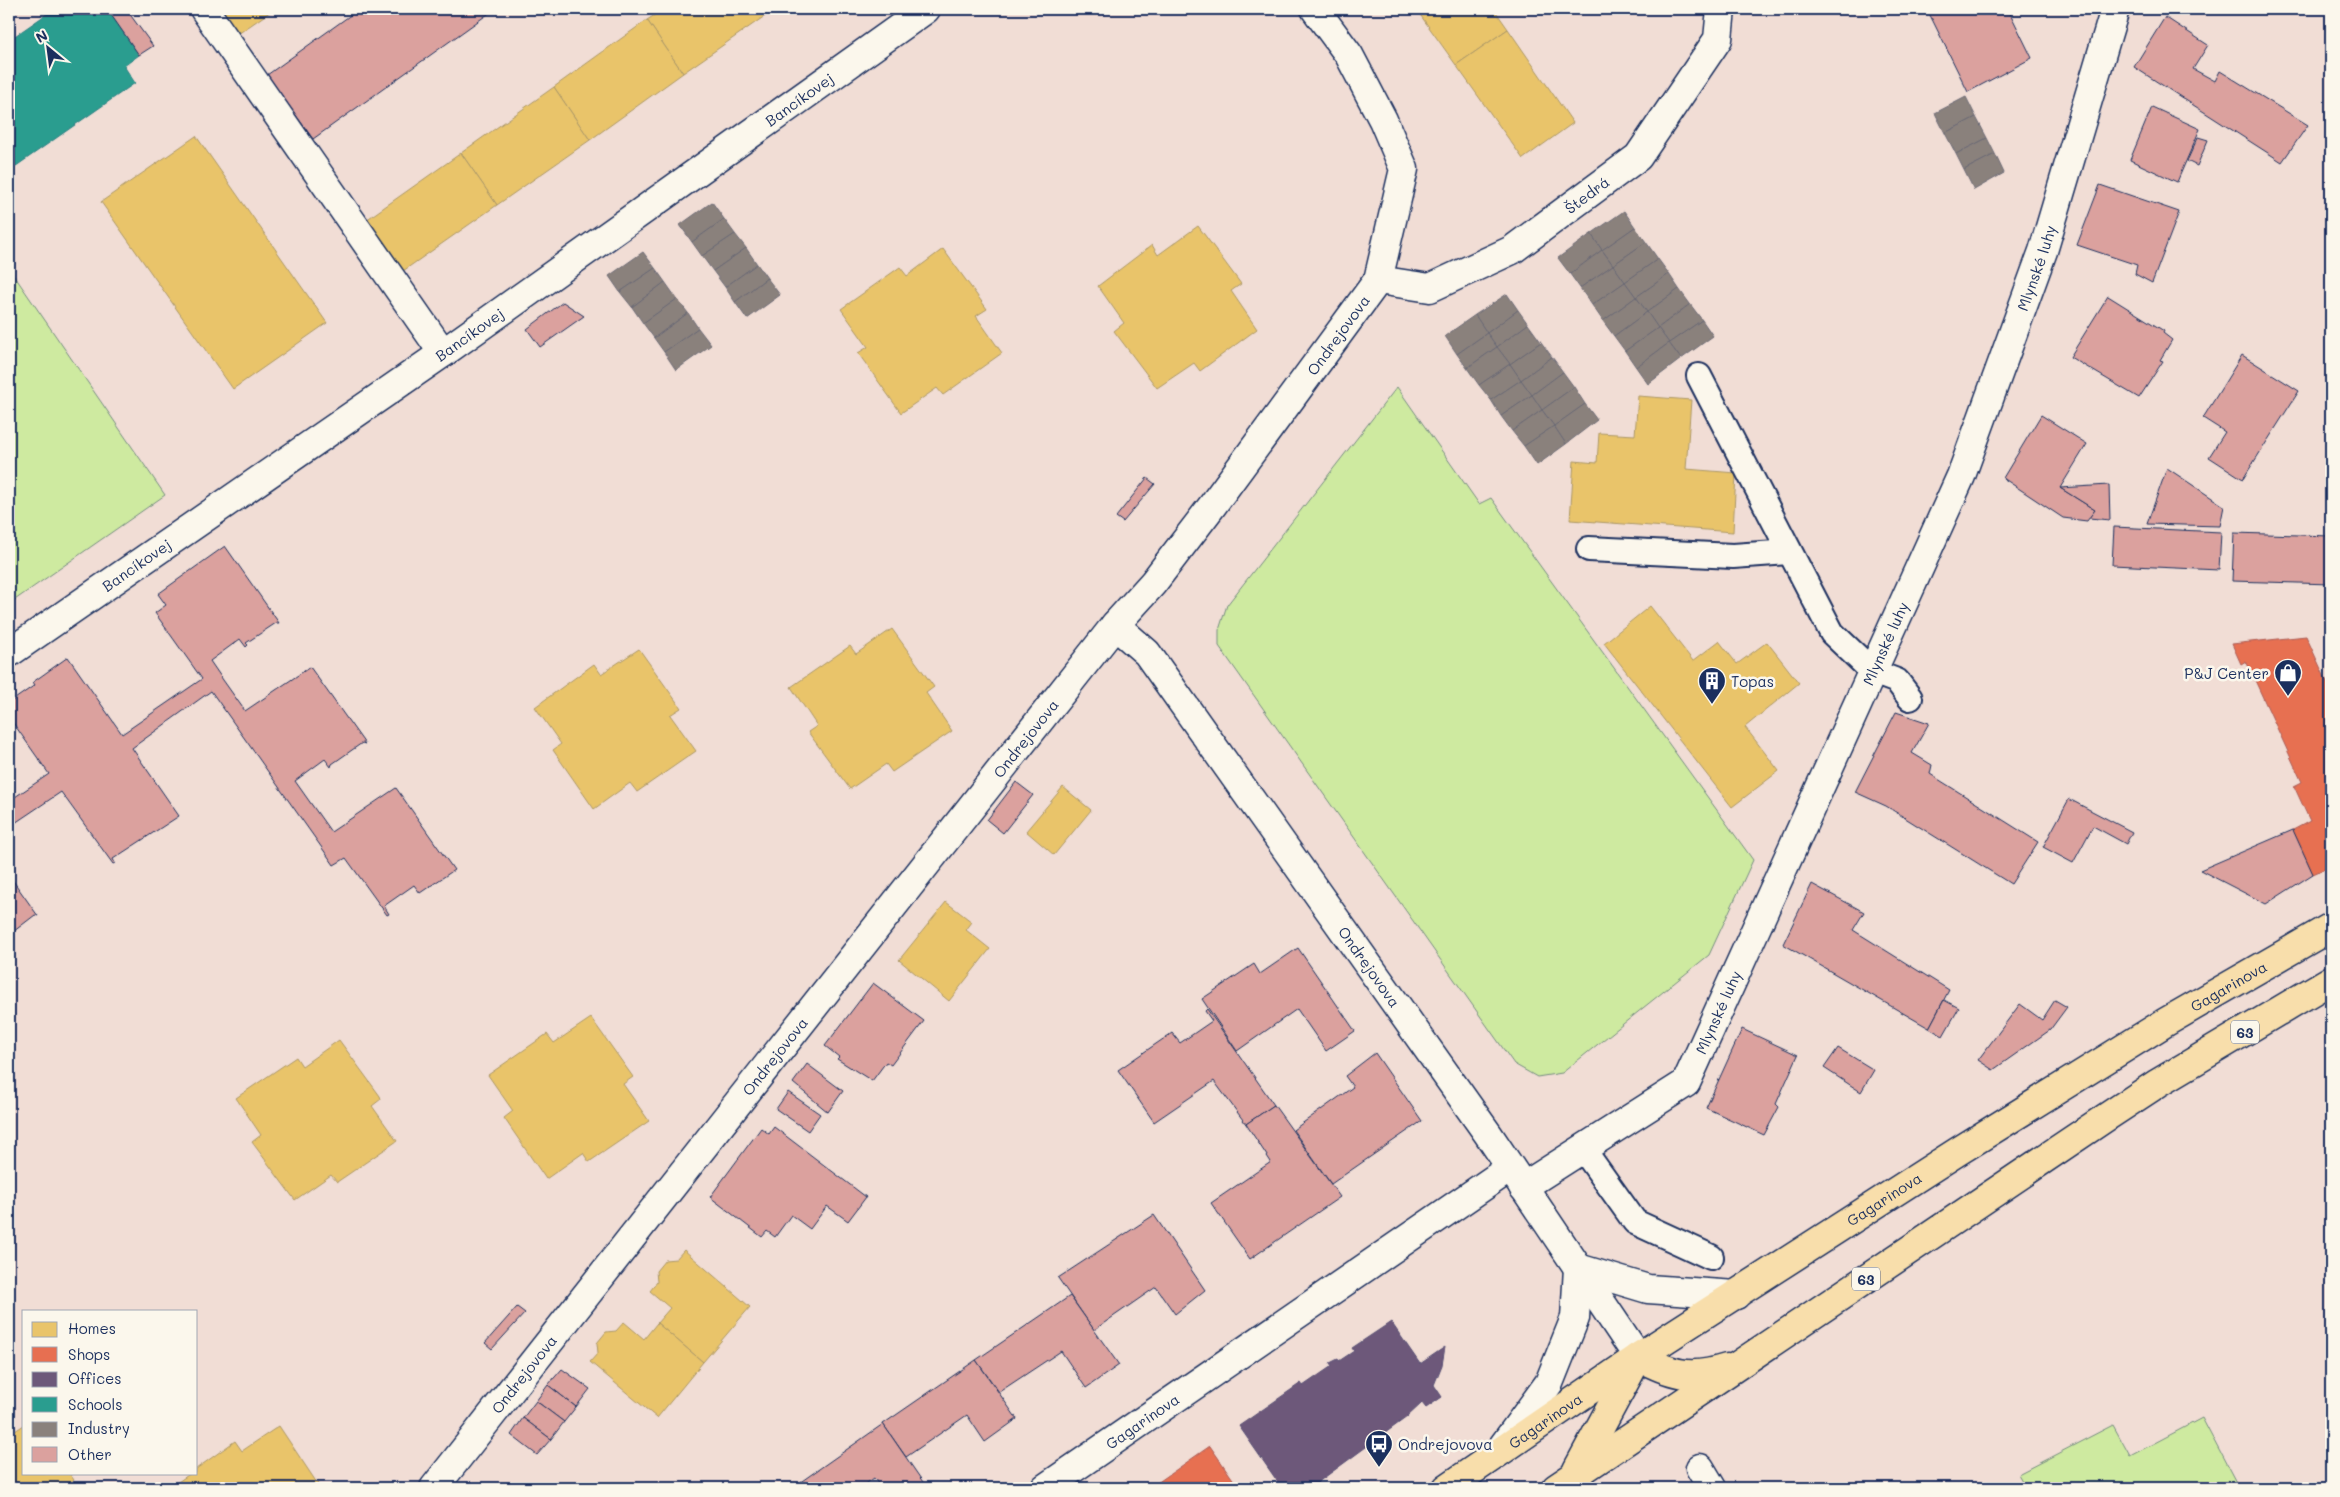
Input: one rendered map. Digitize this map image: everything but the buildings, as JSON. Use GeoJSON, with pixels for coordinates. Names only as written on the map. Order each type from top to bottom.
{"type":"FeatureCollection","features":[{"type":"Feature","properties":{"kind":"main road","name":"Gagarinova"},"geometry":{"type":"LineString","coordinates":[[1447,1488],[1497,1456],[1638,1357],[1965,1147],[2166,1022],[2331,927]]}},
{"type":"Feature","properties":{"kind":"main road","name":"63"},"geometry":{"type":"LineString","coordinates":[[1565,1482],[2158,1083],[2331,980]]}},
{"type":"Feature","properties":{"kind":"main road"},"geometry":{"type":"LineString","coordinates":[[1565,1482],[1638,1357],[1669,1373],[1704,1375],[1738,1365]]}},
{"type":"Feature","properties":{"kind":"street"},"geometry":{"type":"LineString","coordinates":[[204,9],[443,354]]}},
{"type":"Feature","properties":{"kind":"street","name":"Bancíkovej"},"geometry":{"type":"LineString","coordinates":[[9,653],[443,354],[926,9]]}},
{"type":"Feature","properties":{"kind":"street","name":"Ondrejovova"},"geometry":{"type":"LineString","coordinates":[[434,1488],[1115,625],[1154,582],[1378,280],[1404,169],[1383,120],[1349,55],[1315,9]]}},
{"type":"Feature","properties":{"kind":"street","name":"Štedrá"},"geometry":{"type":"LineString","coordinates":[[1378,280],[1430,288],[1512,250],[1638,158],[1718,39],[1721,9]]}},
{"type":"Feature","properties":{"kind":"street","name":"Mlynské luhy"},"geometry":{"type":"LineString","coordinates":[[1517,1178],[1583,1150],[1686,1083],[1961,476],[2042,251],[2115,9]]}},
{"type":"Feature","properties":{"kind":"street","name":"Ondrejovova"},"geometry":{"type":"LineString","coordinates":[[1115,625],[1147,653],[1482,1126],[1638,1357]]}},
{"type":"Feature","properties":{"kind":"street","name":"Gagarinova"},"geometry":{"type":"LineString","coordinates":[[1045,1488],[1517,1178]]}},
{"type":"Feature","properties":{"kind":"street"},"geometry":{"type":"LineString","coordinates":[[1497,1456],[1549,1383],[1575,1318],[1578,1268],[1648,1289],[1736,1295]]}},
{"type":"Feature","properties":{"kind":"lane"},"geometry":{"type":"LineString","coordinates":[[1699,376],[1832,633],[1872,672],[1897,681],[1910,698]]}},
{"type":"Feature","properties":{"kind":"lane"},"geometry":{"type":"LineString","coordinates":[[1590,549],[1733,556],[1789,552]]}},
{"type":"Feature","properties":{"kind":"lane"},"geometry":{"type":"LineString","coordinates":[[1583,1150],[1635,1222],[1712,1257]]}},
{"type":"Feature","properties":{"kind":"green space"},"geometry":{"type":"Polygon","coordinates":[[[9,268],[165,495],[9,604],[9,268]]]}},
{"type":"Feature","properties":{"kind":"green space"},"geometry":{"type":"Polygon","coordinates":[[[1397,387],[1479,504],[1491,498],[1753,860],[1709,955],[1562,1073],[1537,1077],[1514,1064],[1219,646],[1219,630],[1227,605],[1397,387]]]}},
{"type":"Feature","properties":{"kind":"green space"},"geometry":{"type":"Polygon","coordinates":[[[2202,1418],[2239,1488],[2026,1488],[2018,1474],[2113,1425],[2130,1456],[2202,1418]]]}},
{"type":"Feature","properties":{"kind":"place","name":"P&J Center"},"geometry":{"type":"Point","coordinates":[2288,697]}},
{"type":"Feature","properties":{"kind":"place","name":"Topas"},"geometry":{"type":"Point","coordinates":[1712,705]}},
{"type":"Feature","properties":{"kind":"place","name":"Ondrejovova"},"geometry":{"type":"Point","coordinates":[1379,1468]}}]}
